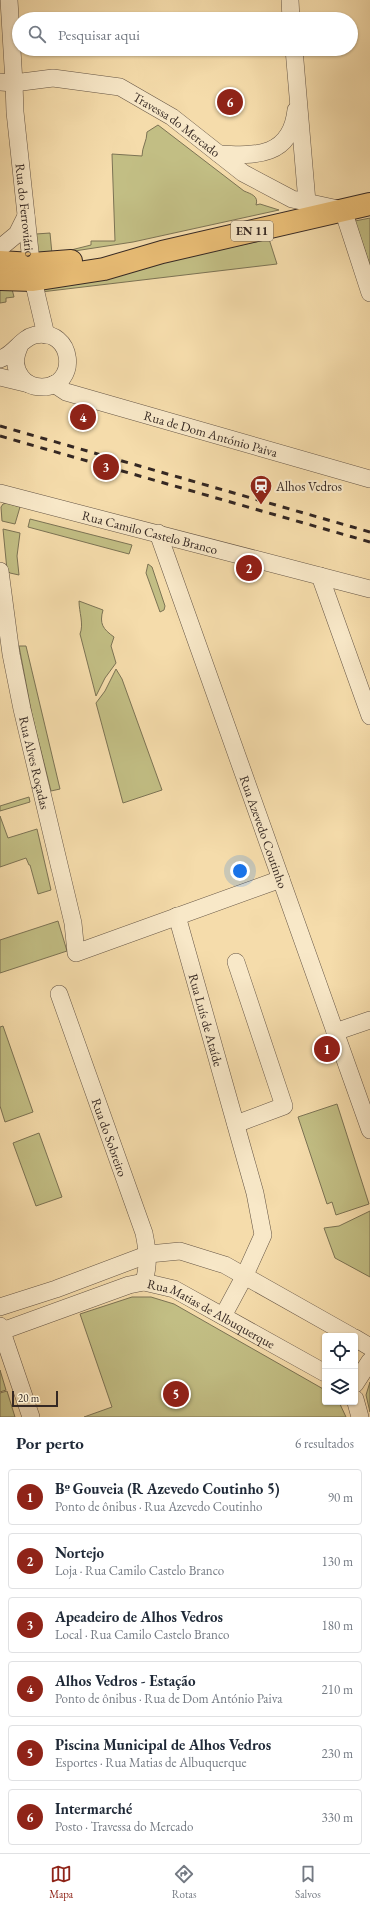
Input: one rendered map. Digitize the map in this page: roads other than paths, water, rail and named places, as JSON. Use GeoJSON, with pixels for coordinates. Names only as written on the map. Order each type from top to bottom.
{"type":"FeatureCollection","features":[{"type":"Feature","properties":{"kind":"main road","name":"EN 11"},"geometry":{"type":"LineString","coordinates":[[0,279],[99,259],[162,252],[370,204]]}},
{"type":"Feature","properties":{"kind":"main road","name":"EN 11"},"geometry":{"type":"LineString","coordinates":[[0,262],[32,272]]}},
{"type":"Feature","properties":{"kind":"street","name":"Rua do Ferroviário"},"geometry":{"type":"LineString","coordinates":[[9,0],[7,83],[15,112],[32,272],[46,335]]}},
{"type":"Feature","properties":{"kind":"street"},"geometry":{"type":"LineString","coordinates":[[290,0],[291,12]]}},
{"type":"Feature","properties":{"kind":"street"},"geometry":{"type":"LineString","coordinates":[[295,56],[307,202]]}},
{"type":"Feature","properties":{"kind":"street","name":"Travessa do Mercado"},"geometry":{"type":"LineString","coordinates":[[7,83],[53,78],[120,87],[172,117],[243,173],[292,199],[343,210]]}},
{"type":"Feature","properties":{"kind":"street"},"geometry":{"type":"LineString","coordinates":[[219,154],[262,154],[275,150],[288,135],[295,118],[298,94]]}},
{"type":"Feature","properties":{"kind":"street"},"geometry":{"type":"LineString","coordinates":[[343,210],[370,293]]}},
{"type":"Feature","properties":{"kind":"street"},"geometry":{"type":"LineString","coordinates":[[0,248],[18,234],[26,216]]}},
{"type":"Feature","properties":{"kind":"street"},"geometry":{"type":"LineString","coordinates":[[0,359],[6,358],[27,339],[35,335],[46,335],[60,341],[68,356],[66,372],[61,379],[54,384],[37,387],[0,377]]}},
{"type":"Feature","properties":{"kind":"street"},"geometry":{"type":"LineString","coordinates":[[20,345],[16,353],[15,362],[17,371],[29,384]]}},
{"type":"Feature","properties":{"kind":"street","name":"Rua de Dom António Paiva"},"geometry":{"type":"LineString","coordinates":[[54,384],[66,392],[370,479]]}},
{"type":"Feature","properties":{"kind":"street","name":"Rua Camilo Castelo Branco"},"geometry":{"type":"LineString","coordinates":[[0,492],[370,589]]}},
{"type":"Feature","properties":{"kind":"street","name":"Rua Azevedo Coutinho"},"geometry":{"type":"LineString","coordinates":[[158,533],[370,1130]]}},
{"type":"Feature","properties":{"kind":"street","name":"Rua Alves Roçadas"},"geometry":{"type":"LineString","coordinates":[[0,571],[11,654],[22,709],[73,923],[76,953],[177,916]]}},
{"type":"Feature","properties":{"kind":"street"},"geometry":{"type":"LineString","coordinates":[[320,576],[370,716]]}},
{"type":"Feature","properties":{"kind":"street"},"geometry":{"type":"LineString","coordinates":[[177,916],[281,879]]}},
{"type":"Feature","properties":{"kind":"street","name":"Rua Luís de Ataíde"},"geometry":{"type":"LineString","coordinates":[[177,916],[255,1193],[263,1235],[244,1277],[223,1316]]}},
{"type":"Feature","properties":{"kind":"street"},"geometry":{"type":"LineString","coordinates":[[236,962],[284,1106],[236,1124]]}},
{"type":"Feature","properties":{"kind":"street","name":"Rua do Sobreiro"},"geometry":{"type":"LineString","coordinates":[[59,994],[144,1234],[149,1254],[144,1282]]}},
{"type":"Feature","properties":{"kind":"street"},"geometry":{"type":"LineString","coordinates":[[335,1032],[370,1020]]}},
{"type":"Feature","properties":{"kind":"street"},"geometry":{"type":"LineString","coordinates":[[0,1307],[56,1289],[149,1254],[180,1251],[225,1265],[329,1329],[342,1333]]}},
{"type":"Feature","properties":{"kind":"street","name":"Rua Matias de Albuquerque"},"geometry":{"type":"LineString","coordinates":[[1,1329],[129,1285],[144,1282],[174,1289],[322,1371]]}},
{"type":"Feature","properties":{"kind":"street"},"geometry":{"type":"LineString","coordinates":[[1,1329],[31,1417]]}},
{"type":"Feature","properties":{"kind":"street"},"geometry":{"type":"LineString","coordinates":[[358,1340],[370,1347]]}},
{"type":"Feature","properties":{"kind":"street"},"geometry":{"type":"LineString","coordinates":[[358,1379],[370,1361]]}},
{"type":"Feature","properties":{"kind":"street"},"geometry":{"type":"LineString","coordinates":[[357,1405],[360,1417]]}},
{"type":"Feature","properties":{"kind":"railway"},"geometry":{"type":"LineString","coordinates":[[0,426],[370,532]]}},
{"type":"Feature","properties":{"kind":"railway"},"geometry":{"type":"LineString","coordinates":[[0,436],[370,542]]}},
{"type":"Feature","properties":{"kind":"place","name":"Intermarché"},"geometry":{"type":"Point","coordinates":[230,102]}},
{"type":"Feature","properties":{"kind":"place","name":"Alhos Vedros - Estação"},"geometry":{"type":"Point","coordinates":[83,417]}},
{"type":"Feature","properties":{"kind":"place","name":"Apeadeiro de Alhos Vedros"},"geometry":{"type":"Point","coordinates":[106,467]}},
{"type":"Feature","properties":{"kind":"place","name":"Alhos Vedros"},"geometry":{"type":"Point","coordinates":[261,506]}},
{"type":"Feature","properties":{"kind":"place","name":"Nortejo"},"geometry":{"type":"Point","coordinates":[249,568]}},
{"type":"Feature","properties":{"kind":"place","name":"Bº Gouveia (R Azevedo Coutinho 5)"},"geometry":{"type":"Point","coordinates":[327,1049]}},
{"type":"Feature","properties":{"kind":"place","name":"Piscina Municipal de Alhos Vedros"},"geometry":{"type":"Point","coordinates":[176,1394]}}]}
